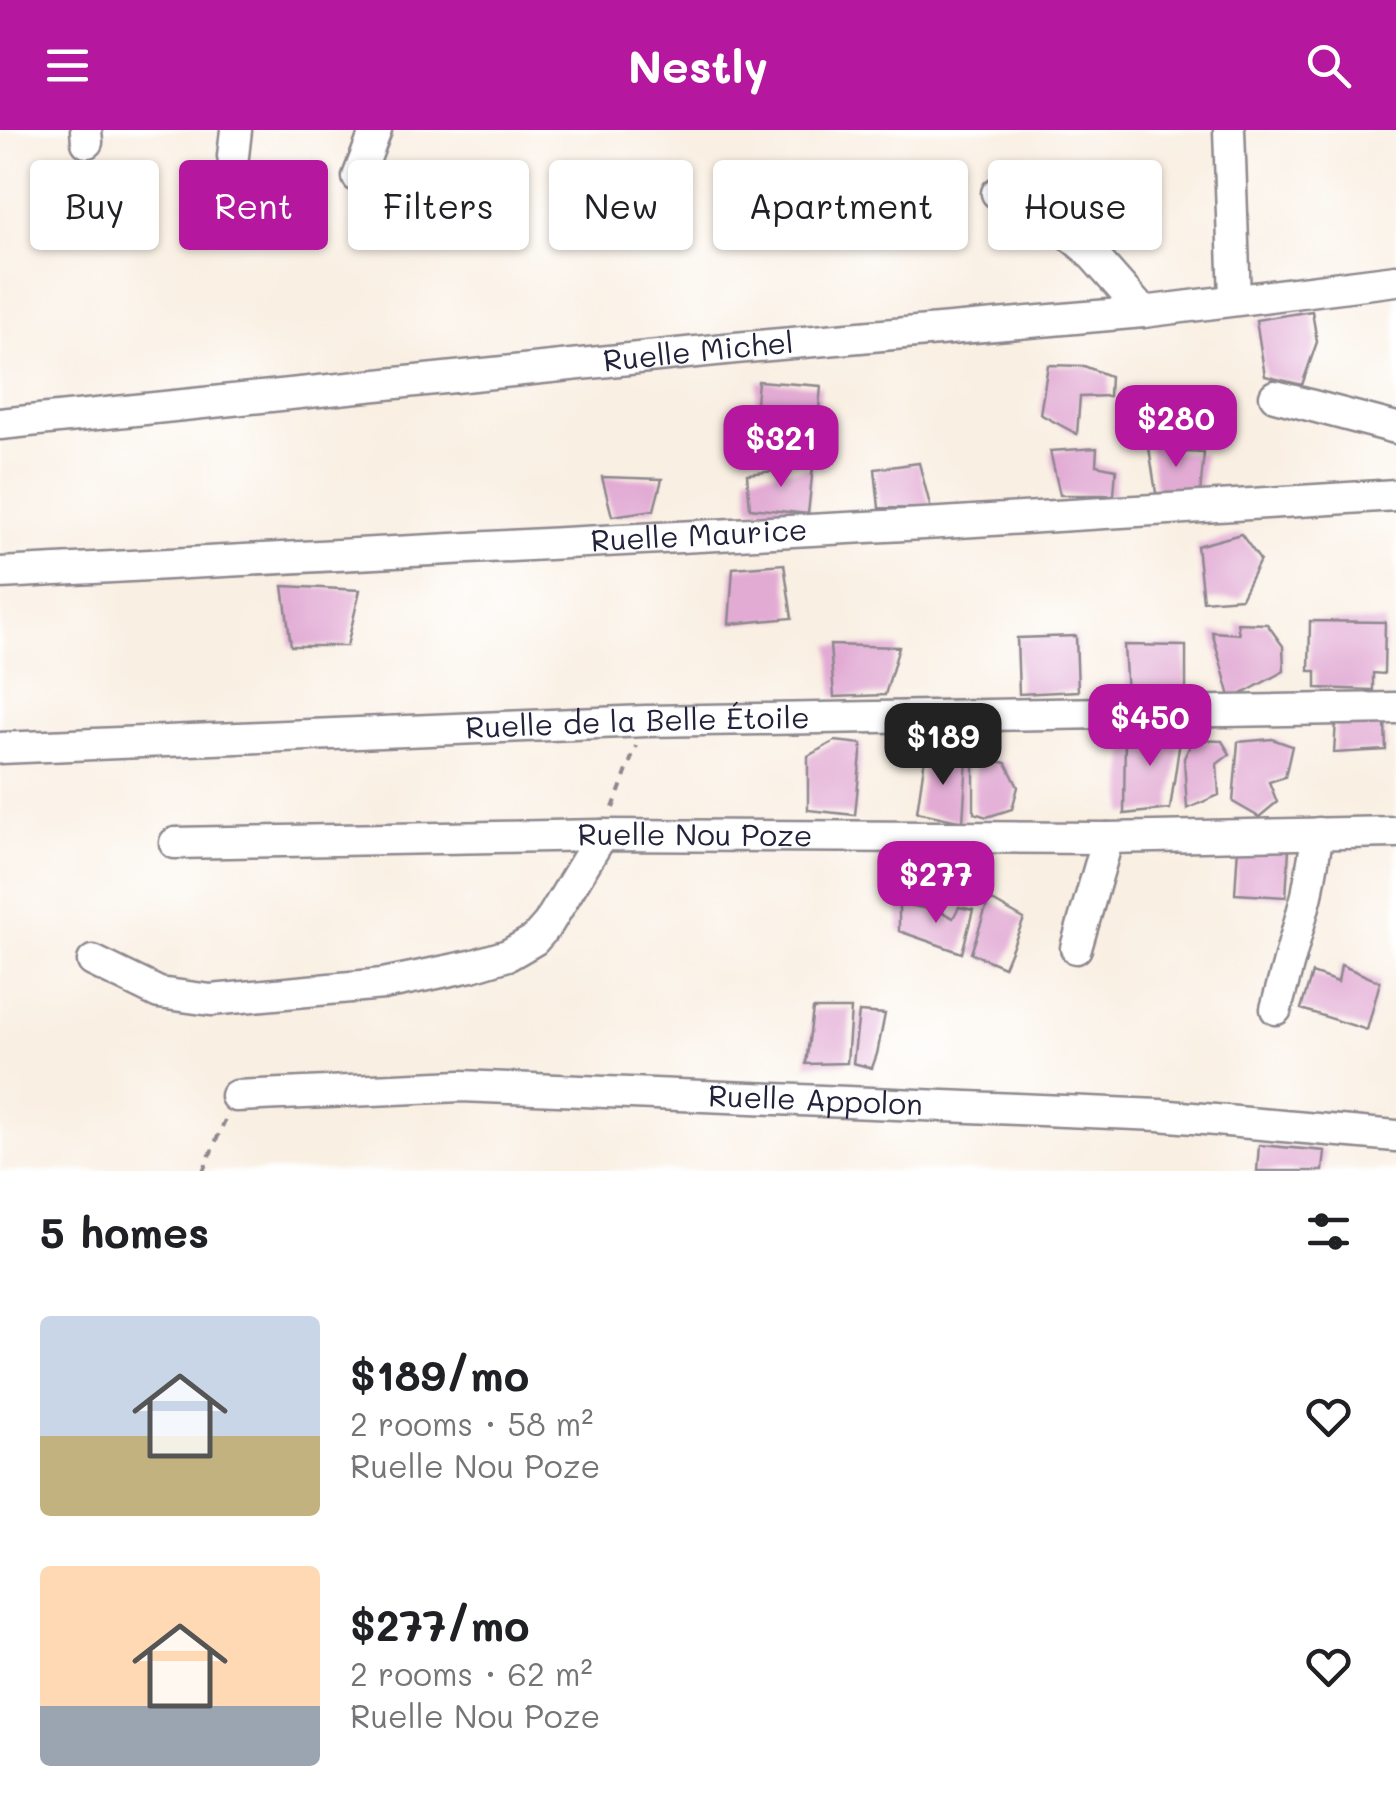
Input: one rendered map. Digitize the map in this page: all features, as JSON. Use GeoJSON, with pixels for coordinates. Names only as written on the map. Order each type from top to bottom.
{"type":"FeatureCollection","features":[{"type":"Feature","properties":{"kind":"street"},"geometry":{"type":"LineString","coordinates":[[365,160],[376,130]]}},
{"type":"Feature","properties":{"kind":"street"},"geometry":{"type":"LineString","coordinates":[[1229,130],[1235,299]]}},
{"type":"Feature","properties":{"kind":"street"},"geometry":{"type":"LineString","coordinates":[[1088,250],[1143,312]]}},
{"type":"Feature","properties":{"kind":"street","name":"Ruelle Michel"},"geometry":{"type":"LineString","coordinates":[[0,424],[735,348],[1143,312],[1396,280]]}},
{"type":"Feature","properties":{"kind":"street"},"geometry":{"type":"LineString","coordinates":[[1275,396],[1396,428]]}},
{"type":"Feature","properties":{"kind":"street","name":"Ruelle Maurice"},"geometry":{"type":"LineString","coordinates":[[0,574],[1396,495]]}},
{"type":"Feature","properties":{"kind":"street","name":"Ruelle de la Belle Étoile"},"geometry":{"type":"LineString","coordinates":[[0,748],[646,721],[1396,708]]}},
{"type":"Feature","properties":{"kind":"street","name":"Ruelle Nou Poze"},"geometry":{"type":"LineString","coordinates":[[175,844],[602,835],[1108,838],[1396,832]]}},
{"type":"Feature","properties":{"kind":"street"},"geometry":{"type":"LineString","coordinates":[[1276,1008],[1307,894],[1318,833]]}},
{"type":"Feature","properties":{"kind":"street"},"geometry":{"type":"LineString","coordinates":[[92,960],[159,993],[211,1000],[384,984],[471,966],[508,955],[534,940],[548,924],[602,835]]}},
{"type":"Feature","properties":{"kind":"street"},"geometry":{"type":"LineString","coordinates":[[1076,948],[1108,838]]}},
{"type":"Feature","properties":{"kind":"street","name":"Ruelle Appolon"},"geometry":{"type":"LineString","coordinates":[[236,1096],[461,1086],[1159,1114],[1396,1136]]}},
{"type":"Feature","properties":{"kind":"path"},"geometry":{"type":"LineString","coordinates":[[602,835],[646,721]]}},
{"type":"Feature","properties":{"kind":"path"},"geometry":{"type":"LineString","coordinates":[[203,1171],[236,1096]]}},
{"type":"Feature","properties":{"kind":"building"},"geometry":{"type":"Polygon","coordinates":[[[1312,311],[1317,342],[1302,385],[1265,376],[1256,320],[1312,311]]]}},
{"type":"Feature","properties":{"kind":"building"},"geometry":{"type":"Polygon","coordinates":[[[1048,365],[1084,366],[1110,376],[1109,396],[1080,397],[1077,434],[1040,414],[1048,365]]]}},
{"type":"Feature","properties":{"kind":"building"},"geometry":{"type":"Polygon","coordinates":[[[758,381],[821,386],[816,441],[753,435],[758,381]]]}},
{"type":"Feature","properties":{"kind":"building"},"geometry":{"type":"Polygon","coordinates":[[[1148,441],[1170,451],[1204,453],[1200,493],[1156,493],[1148,441]]]}},
{"type":"Feature","properties":{"kind":"building"},"geometry":{"type":"Polygon","coordinates":[[[1097,448],[1096,465],[1116,469],[1114,495],[1060,495],[1050,451],[1097,448]]]}},
{"type":"Feature","properties":{"kind":"building"},"geometry":{"type":"Polygon","coordinates":[[[919,463],[931,509],[879,508],[875,469],[919,463]]]}},
{"type":"Feature","properties":{"kind":"building"},"geometry":{"type":"Polygon","coordinates":[[[813,467],[808,514],[750,508],[747,474],[813,467]]]}},
{"type":"Feature","properties":{"kind":"building"},"geometry":{"type":"Polygon","coordinates":[[[602,477],[662,479],[654,510],[612,516],[602,477]]]}},
{"type":"Feature","properties":{"kind":"building"},"geometry":{"type":"Polygon","coordinates":[[[1241,534],[1260,560],[1241,598],[1203,601],[1197,546],[1241,534]]]}},
{"type":"Feature","properties":{"kind":"building"},"geometry":{"type":"Polygon","coordinates":[[[784,564],[792,618],[729,624],[733,568],[784,564]]]}},
{"type":"Feature","properties":{"kind":"building"},"geometry":{"type":"Polygon","coordinates":[[[283,586],[360,590],[347,646],[291,646],[283,586]]]}},
{"type":"Feature","properties":{"kind":"building"},"geometry":{"type":"Polygon","coordinates":[[[1310,621],[1385,622],[1384,674],[1373,673],[1373,690],[1316,688],[1316,671],[1309,671],[1310,621]]]}},
{"type":"Feature","properties":{"kind":"building"},"geometry":{"type":"Polygon","coordinates":[[[1237,623],[1267,624],[1283,646],[1284,671],[1231,700],[1212,632],[1239,634],[1237,623]]]}},
{"type":"Feature","properties":{"kind":"building"},"geometry":{"type":"Polygon","coordinates":[[[1076,636],[1078,691],[1019,694],[1017,638],[1076,636]]]}},
{"type":"Feature","properties":{"kind":"building"},"geometry":{"type":"Polygon","coordinates":[[[830,645],[899,647],[885,695],[834,697],[830,645]]]}},
{"type":"Feature","properties":{"kind":"building"},"geometry":{"type":"Polygon","coordinates":[[[1124,645],[1186,646],[1186,697],[1127,695],[1124,645]]]}},
{"type":"Feature","properties":{"kind":"building"},"geometry":{"type":"Polygon","coordinates":[[[1336,721],[1385,722],[1386,750],[1334,753],[1336,721]]]}},
{"type":"Feature","properties":{"kind":"building"},"geometry":{"type":"Polygon","coordinates":[[[1182,727],[1170,809],[1124,814],[1125,731],[1182,727]]]}},
{"type":"Feature","properties":{"kind":"building"},"geometry":{"type":"Polygon","coordinates":[[[1272,739],[1292,746],[1285,777],[1269,782],[1277,802],[1259,817],[1233,802],[1238,742],[1272,739]]]}},
{"type":"Feature","properties":{"kind":"building"},"geometry":{"type":"Polygon","coordinates":[[[1193,740],[1222,741],[1230,754],[1217,764],[1219,795],[1187,809],[1184,758],[1193,740]]]}},
{"type":"Feature","properties":{"kind":"building"},"geometry":{"type":"Polygon","coordinates":[[[835,741],[862,744],[855,815],[808,810],[808,756],[835,741]]]}},
{"type":"Feature","properties":{"kind":"building"},"geometry":{"type":"Polygon","coordinates":[[[974,755],[1006,763],[1018,787],[1012,809],[987,817],[974,813],[974,755]]]}},
{"type":"Feature","properties":{"kind":"building"},"geometry":{"type":"Polygon","coordinates":[[[925,758],[967,759],[963,822],[917,812],[925,758]]]}},
{"type":"Feature","properties":{"kind":"building"},"geometry":{"type":"Polygon","coordinates":[[[1238,846],[1289,849],[1286,897],[1235,894],[1238,846]]]}},
{"type":"Feature","properties":{"kind":"building"},"geometry":{"type":"Polygon","coordinates":[[[989,899],[1024,919],[1004,967],[971,953],[989,899]]]}},
{"type":"Feature","properties":{"kind":"building"},"geometry":{"type":"Polygon","coordinates":[[[899,903],[953,918],[959,907],[973,910],[962,953],[899,931],[899,903]]]}},
{"type":"Feature","properties":{"kind":"building"},"geometry":{"type":"Polygon","coordinates":[[[1341,965],[1380,982],[1367,1030],[1301,1009],[1312,973],[1338,982],[1341,965]]]}},
{"type":"Feature","properties":{"kind":"building"},"geometry":{"type":"Polygon","coordinates":[[[813,1009],[851,1009],[847,1063],[806,1064],[813,1009]]]}},
{"type":"Feature","properties":{"kind":"building"},"geometry":{"type":"Polygon","coordinates":[[[859,1012],[885,1014],[872,1068],[853,1063],[859,1012]]]}},
{"type":"Feature","properties":{"kind":"building"},"geometry":{"type":"Polygon","coordinates":[[[1259,1145],[1325,1151],[1323,1171],[1257,1171],[1259,1145]]]}}]}
